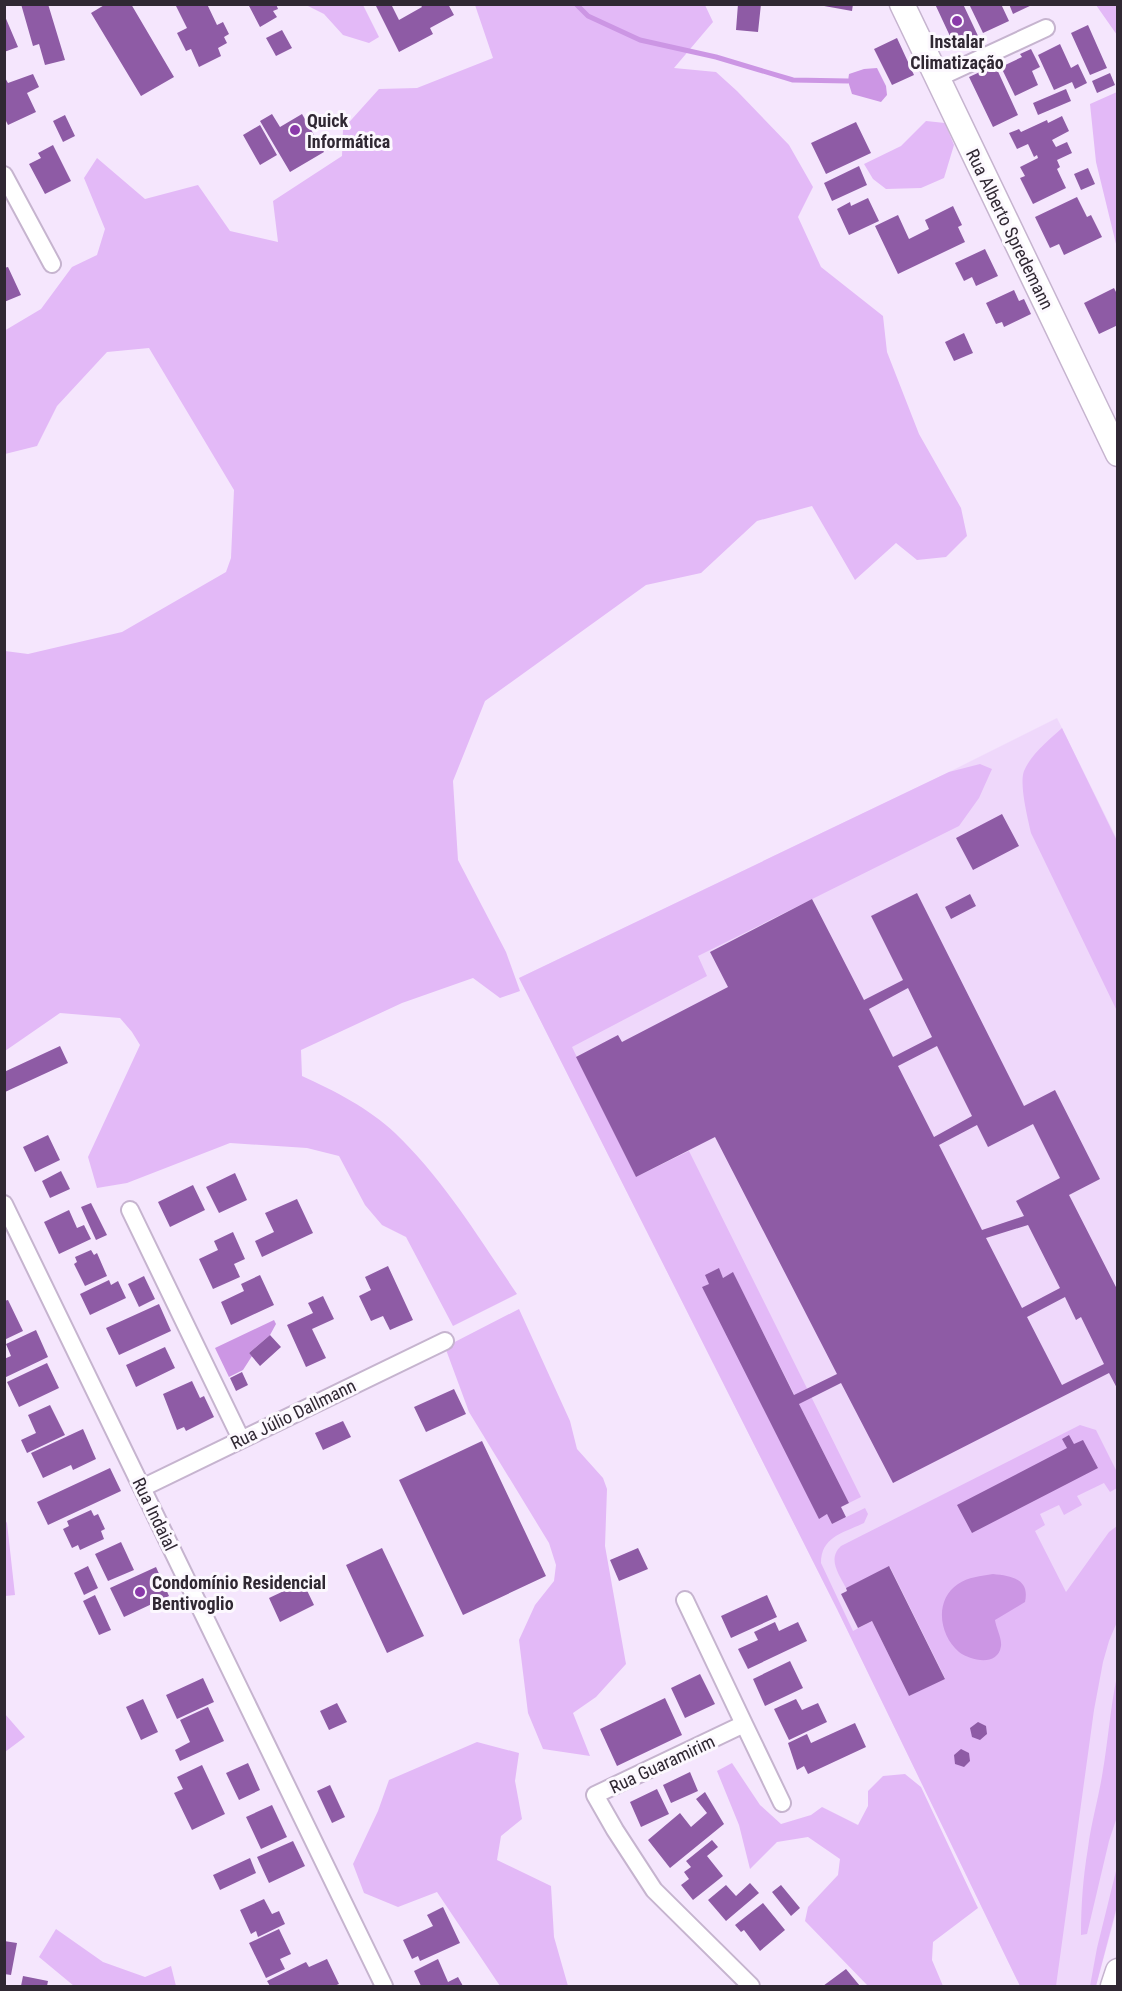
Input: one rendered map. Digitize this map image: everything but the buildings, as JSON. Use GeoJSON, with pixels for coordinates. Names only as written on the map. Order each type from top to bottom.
{"type":"FeatureCollection","features":[{"type":"Feature","properties":{"kind":"street","name":"Rua Alberto Spredemann"},"geometry":{"type":"LineString","coordinates":[[902,4],[1118,454]]}},
{"type":"Feature","properties":{"kind":"street"},"geometry":{"type":"LineString","coordinates":[[938,78],[1046,28]]}},
{"type":"Feature","properties":{"kind":"street"},"geometry":{"type":"LineString","coordinates":[[4,175],[52,264]]}},
{"type":"Feature","properties":{"kind":"street","name":"Rua Indaial"},"geometry":{"type":"LineString","coordinates":[[4,1204],[384,1986]]}},
{"type":"Feature","properties":{"kind":"street"},"geometry":{"type":"LineString","coordinates":[[130,1210],[241,1439]]}},
{"type":"Feature","properties":{"kind":"street","name":"Rua Júlio Dallmann"},"geometry":{"type":"LineString","coordinates":[[142,1488],[445,1341]]}},
{"type":"Feature","properties":{"kind":"street"},"geometry":{"type":"LineString","coordinates":[[685,1600],[782,1803]]}},
{"type":"Feature","properties":{"kind":"street","name":"Rua Guaramirim"},"geometry":{"type":"LineString","coordinates":[[744,1724],[595,1795],[654,1890],[751,1986]]}},
{"type":"Feature","properties":{"kind":"street"},"geometry":{"type":"LineString","coordinates":[[1113,1986],[1118,1971]]}},
{"type":"Feature","properties":{"kind":"shaded area"},"geometry":{"type":"Polygon","coordinates":[[[306,5],[363,5],[379,37],[369,43],[343,35],[324,14],[306,5]]]}},
{"type":"Feature","properties":{"kind":"shaded area"},"geometry":{"type":"Polygon","coordinates":[[[475,5],[705,5],[713,22],[674,68],[716,72],[789,145],[813,187],[798,217],[821,267],[883,316],[887,352],[919,434],[961,508],[967,536],[946,557],[917,560],[896,543],[855,580],[812,506],[757,521],[701,573],[646,585],[485,701],[453,781],[458,860],[506,952],[520,991],[500,998],[473,978],[402,1003],[301,1050],[302,1076],[363,1108],[385,1124],[413,1151],[460,1210],[517,1294],[453,1326],[406,1237],[382,1225],[365,1205],[339,1156],[307,1148],[230,1143],[127,1183],[97,1188],[88,1157],[140,1045],[120,1018],[60,1013],[5,1051],[5,651],[28,654],[122,632],[226,572],[231,558],[234,490],[149,348],[107,352],[57,406],[37,446],[5,454],[4,331],[41,309],[72,267],[97,255],[105,229],[84,178],[97,158],[145,199],[198,185],[230,231],[278,242],[273,201],[342,156],[343,129],[379,89],[417,88],[493,58],[475,5]]]}},
{"type":"Feature","properties":{"kind":"shaded area"},"geometry":{"type":"Polygon","coordinates":[[[1096,5],[1117,5],[1117,35],[1096,5]]]}},
{"type":"Feature","properties":{"kind":"shaded area"},"geometry":{"type":"Polygon","coordinates":[[[877,68],[886,86],[887,95],[881,102],[852,94],[848,81],[849,74],[877,68]]]}},
{"type":"Feature","properties":{"kind":"shaded area"},"geometry":{"type":"Polygon","coordinates":[[[1117,92],[1117,248],[1096,162],[1090,104],[1117,92]]]}},
{"type":"Feature","properties":{"kind":"shaded area"},"geometry":{"type":"Polygon","coordinates":[[[926,121],[945,123],[954,145],[944,178],[921,188],[886,189],[873,179],[864,164],[901,146],[926,121]]]}},
{"type":"Feature","properties":{"kind":"shaded area"},"geometry":{"type":"Polygon","coordinates":[[[1057,718],[1118,841],[1118,1906],[1096,1986],[1020,1986],[837,1609],[519,978],[1057,718]]]}},
{"type":"Feature","properties":{"kind":"shaded area"},"geometry":{"type":"Polygon","coordinates":[[[1062,728],[1117,841],[1117,1011],[1031,833],[1026,811],[1023,793],[1024,771],[1036,753],[1062,728]]]}},
{"type":"Feature","properties":{"kind":"shaded area"},"geometry":{"type":"Polygon","coordinates":[[[980,764],[992,769],[979,798],[959,826],[698,956],[707,976],[572,1047],[636,1177],[689,1151],[861,1497],[849,1503],[733,1273],[723,1278],[719,1269],[709,1284],[703,1287],[819,1518],[827,1514],[832,1524],[865,1508],[868,1514],[864,1523],[841,1533],[829,1542],[822,1554],[821,1563],[853,1631],[872,1621],[909,1696],[945,1678],[890,1567],[846,1588],[836,1567],[837,1551],[841,1546],[1080,1425],[1096,1430],[1117,1472],[1117,1488],[1110,1492],[1104,1483],[1077,1496],[1082,1505],[1064,1515],[1059,1505],[1040,1514],[1045,1525],[1035,1531],[1066,1592],[1109,1532],[1117,1526],[1117,1622],[1103,1662],[1094,1710],[1056,1986],[1020,1986],[837,1609],[519,978],[949,772],[980,764]]]}},
{"type":"Feature","properties":{"kind":"shaded area"},"geometry":{"type":"Polygon","coordinates":[[[519,1309],[570,1421],[577,1449],[603,1478],[607,1489],[605,1546],[626,1664],[596,1697],[573,1713],[590,1756],[543,1749],[528,1713],[519,1640],[535,1605],[554,1581],[556,1565],[549,1543],[469,1412],[445,1347],[519,1309]]]}},
{"type":"Feature","properties":{"kind":"shaded area"},"geometry":{"type":"Polygon","coordinates":[[[274,1320],[276,1324],[270,1335],[249,1353],[252,1356],[243,1370],[229,1377],[215,1348],[274,1320]]]}},
{"type":"Feature","properties":{"kind":"shaded area"},"geometry":{"type":"Polygon","coordinates":[[[5,1520],[15,1595],[5,1596],[5,1520]]]}},
{"type":"Feature","properties":{"kind":"shaded area"},"geometry":{"type":"Polygon","coordinates":[[[993,1574],[1018,1580],[1025,1588],[1025,1602],[995,1620],[1001,1643],[999,1653],[990,1660],[977,1660],[959,1652],[952,1645],[944,1627],[942,1608],[950,1591],[958,1584],[970,1578],[993,1574]]]}},
{"type":"Feature","properties":{"kind":"shaded area"},"geometry":{"type":"Polygon","coordinates":[[[1117,1676],[1117,1817],[1087,1934],[1081,1935],[1086,1859],[1102,1776],[1117,1676]]]}},
{"type":"Feature","properties":{"kind":"shaded area"},"geometry":{"type":"Polygon","coordinates":[[[5,1714],[25,1737],[4,1752],[5,1714]]]}},
{"type":"Feature","properties":{"kind":"shaded area"},"geometry":{"type":"Polygon","coordinates":[[[477,1742],[519,1753],[515,1781],[522,1819],[501,1836],[497,1860],[551,1886],[554,1937],[568,1986],[500,1986],[437,1892],[398,1907],[364,1893],[353,1864],[378,1811],[389,1780],[477,1742]]]}},
{"type":"Feature","properties":{"kind":"shaded area"},"geometry":{"type":"Polygon","coordinates":[[[732,1763],[760,1805],[781,1824],[811,1815],[822,1807],[858,1825],[868,1806],[868,1791],[883,1776],[905,1774],[921,1787],[978,1908],[933,1942],[932,1960],[943,1986],[868,1986],[805,1921],[808,1907],[838,1875],[840,1859],[808,1837],[777,1842],[750,1869],[739,1825],[717,1771],[732,1763]]]}},
{"type":"Feature","properties":{"kind":"shaded area"},"geometry":{"type":"Polygon","coordinates":[[[1117,1867],[1117,1906],[1096,1986],[1090,1986],[1097,1948],[1117,1867]]]}},
{"type":"Feature","properties":{"kind":"shaded area"},"geometry":{"type":"Polygon","coordinates":[[[56,1929],[103,1962],[145,1977],[171,1966],[176,1986],[74,1986],[39,1957],[56,1929]]]}},
{"type":"Feature","properties":{"kind":"waterway"},"geometry":{"type":"LineString","coordinates":[[576,4],[588,16],[640,40],[716,57],[793,80],[848,81]]}},
{"type":"Feature","properties":{"kind":"place","name":"Instalar Climatização"},"geometry":{"type":"Point","coordinates":[957,21]}},
{"type":"Feature","properties":{"kind":"place","name":"Quick Informática"},"geometry":{"type":"Point","coordinates":[295,130]}},
{"type":"Feature","properties":{"kind":"place","name":"Condomínio Residencial Bentivoglio"},"geometry":{"type":"Point","coordinates":[140,1592]}}]}
